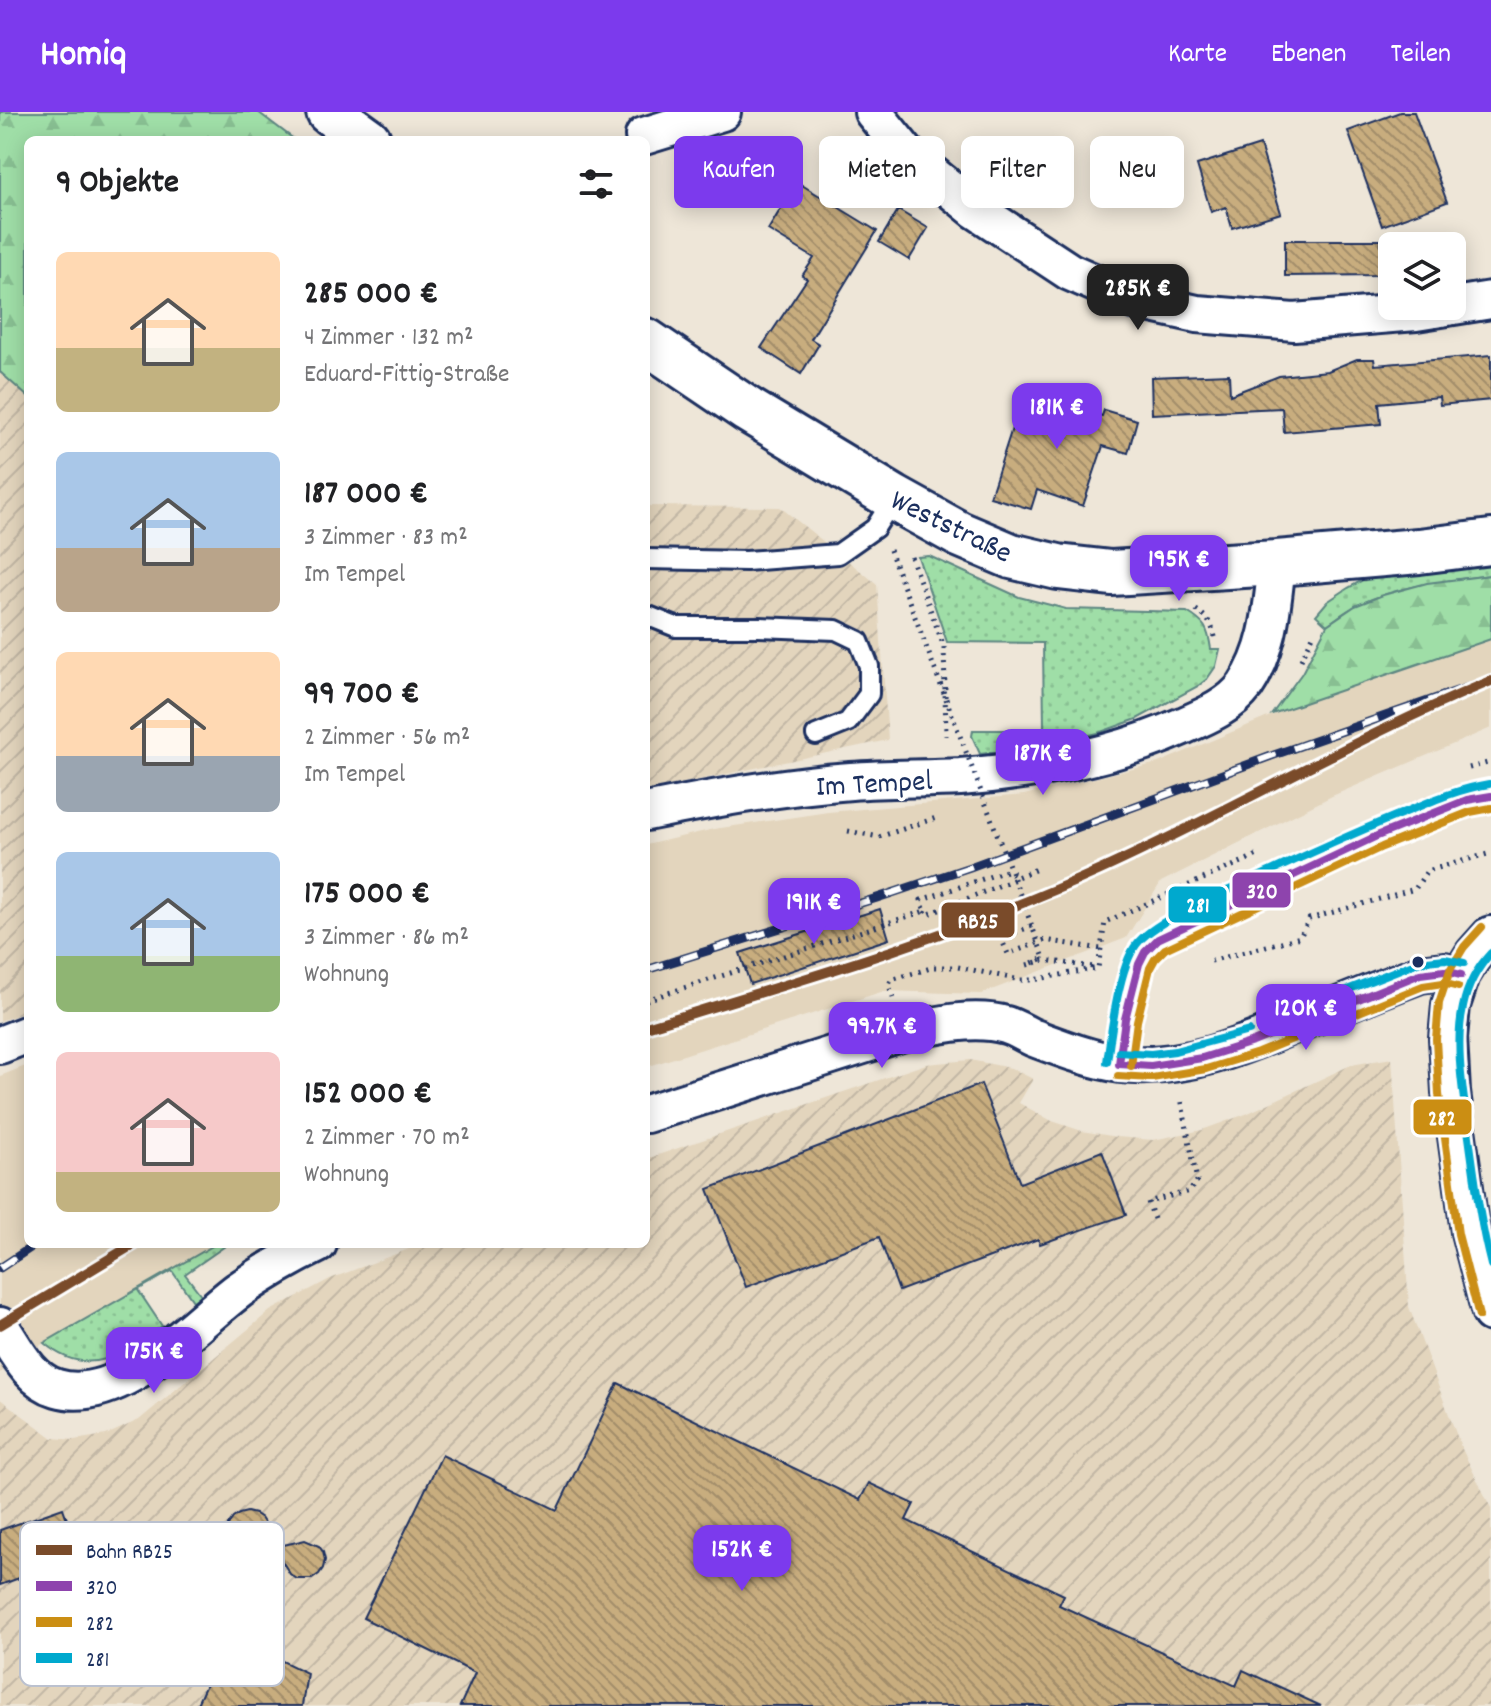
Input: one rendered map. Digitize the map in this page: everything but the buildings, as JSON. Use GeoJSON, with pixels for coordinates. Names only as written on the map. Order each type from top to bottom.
{"type":"FeatureCollection","features":[{"type":"Feature","properties":{"kind":"main road"},"geometry":{"type":"LineString","coordinates":[[329,112],[362,136]]}},
{"type":"Feature","properties":{"kind":"main road","name":"Weststraße"},"geometry":{"type":"LineString","coordinates":[[650,344],[748,410],[894,498],[959,534],[1011,556],[1058,567],[1111,573],[1277,563],[1491,542]]}},
{"type":"Feature","properties":{"kind":"street"},"geometry":{"type":"LineString","coordinates":[[644,129],[722,112]]}},
{"type":"Feature","properties":{"kind":"street"},"geometry":{"type":"LineString","coordinates":[[873,112],[907,154],[976,210],[1070,272],[1134,300],[1197,314],[1294,322],[1416,312],[1491,300]]}},
{"type":"Feature","properties":{"kind":"street","name":"Im Tempel"},"geometry":{"type":"LineString","coordinates":[[650,811],[762,790],[1028,770],[1092,757],[1159,736],[1216,711],[1244,687],[1269,632],[1277,563]]}},
{"type":"Feature","properties":{"kind":"street"},"geometry":{"type":"LineString","coordinates":[[1491,935],[1461,975],[1451,1005],[1448,1038],[1451,1092],[1470,1232],[1491,1313]]}},
{"type":"Feature","properties":{"kind":"street"},"geometry":{"type":"LineString","coordinates":[[650,1113],[904,1032],[932,1026],[986,1022],[1007,1025],[1033,1038],[1119,1064],[1151,1066],[1202,1058],[1253,1042],[1420,974],[1444,971],[1461,975]]}},
{"type":"Feature","properties":{"kind":"street"},"geometry":{"type":"LineString","coordinates":[[0,1045],[24,1036]]}},
{"type":"Feature","properties":{"kind":"street"},"geometry":{"type":"LineString","coordinates":[[0,1326],[25,1363],[41,1380],[57,1388],[96,1388],[124,1378],[150,1362],[237,1292],[280,1263],[310,1248]]}},
{"type":"Feature","properties":{"kind":"lane"},"geometry":{"type":"LineString","coordinates":[[650,559],[746,561],[838,554],[875,528],[894,498]]}},
{"type":"Feature","properties":{"kind":"lane"},"geometry":{"type":"LineString","coordinates":[[650,617],[676,627],[836,630],[859,641],[869,666],[869,694],[848,722],[816,735]]}},
{"type":"Feature","properties":{"kind":"lane"},"geometry":{"type":"LineString","coordinates":[[1119,1064],[1125,1019],[1139,964],[1145,952],[1158,939],[1377,836],[1467,800],[1491,796]]}},
{"type":"Feature","properties":{"kind":"path"},"geometry":{"type":"LineString","coordinates":[[910,554],[944,647],[946,736]]}},
{"type":"Feature","properties":{"kind":"path"},"geometry":{"type":"LineString","coordinates":[[895,564],[1044,958],[1027,965],[1044,960],[1098,968]]}},
{"type":"Feature","properties":{"kind":"path"},"geometry":{"type":"LineString","coordinates":[[1457,771],[1491,762]]}},
{"type":"Feature","properties":{"kind":"path"},"geometry":{"type":"LineString","coordinates":[[848,831],[879,837],[906,829]]}},
{"type":"Feature","properties":{"kind":"path"},"geometry":{"type":"LineString","coordinates":[[1098,968],[1105,922],[1267,852]]}},
{"type":"Feature","properties":{"kind":"path"},"geometry":{"type":"LineString","coordinates":[[1211,961],[1300,937],[1309,919],[1415,889],[1427,871],[1491,853]]}},
{"type":"Feature","properties":{"kind":"path"},"geometry":{"type":"LineString","coordinates":[[1029,873],[1017,877],[1006,871],[921,900],[927,915],[1014,880],[1029,873],[1037,869]]}},
{"type":"Feature","properties":{"kind":"path"},"geometry":{"type":"LineString","coordinates":[[650,999],[925,911]]}},
{"type":"Feature","properties":{"kind":"path"},"geometry":{"type":"LineString","coordinates":[[1032,926],[1001,938],[1008,954],[1045,940],[1101,949]]}},
{"type":"Feature","properties":{"kind":"path"},"geometry":{"type":"LineString","coordinates":[[904,1032],[889,985],[891,980],[934,967],[958,967],[1020,980],[1098,968]]}},
{"type":"Feature","properties":{"kind":"path"},"geometry":{"type":"LineString","coordinates":[[1154,1219],[1148,1202],[1190,1191],[1197,1181],[1187,1129]]}},
{"type":"Feature","properties":{"kind":"shaded area"},"geometry":{"type":"Polygon","coordinates":[[[0,372],[24,393],[24,1012],[0,1021],[0,372]]]}},
{"type":"Feature","properties":{"kind":"shaded area"},"geometry":{"type":"Polygon","coordinates":[[[650,506],[780,507],[877,584],[888,740],[650,790],[650,506]]]}},
{"type":"Feature","properties":{"kind":"shaded area"},"geometry":{"type":"Polygon","coordinates":[[[1491,639],[1491,728],[1332,796],[1161,882],[1126,938],[981,994],[884,991],[650,1066],[650,844],[714,829],[828,812],[1024,795],[1158,763],[1304,702],[1491,639]]]}},
{"type":"Feature","properties":{"kind":"shaded area"},"geometry":{"type":"Polygon","coordinates":[[[1392,1058],[1409,1307],[1461,1447],[1491,1508],[1491,1706],[0,1706],[0,1399],[53,1438],[74,1440],[106,1435],[139,1420],[270,1311],[330,1279],[411,1248],[650,1248],[650,1158],[926,1064],[970,1060],[1011,1068],[1033,1079],[1019,1103],[1052,1121],[1082,1131],[1153,1140],[1202,1130],[1246,1114],[1351,1065],[1392,1058]]]}},
{"type":"Feature","properties":{"kind":"shaded area"},"geometry":{"type":"Polygon","coordinates":[[[24,1067],[24,1248],[209,1248],[44,1343],[0,1373],[0,1076],[24,1067]]]}},
{"type":"Feature","properties":{"kind":"green space"},"geometry":{"type":"Polygon","coordinates":[[[0,112],[258,112],[290,136],[24,136],[24,393],[0,372],[0,112]]]}},
{"type":"Feature","properties":{"kind":"green space"},"geometry":{"type":"Polygon","coordinates":[[[929,556],[1019,597],[1066,609],[1187,612],[1205,627],[1211,649],[1220,649],[1216,666],[1198,686],[1137,719],[1098,733],[1033,748],[980,754],[972,736],[973,730],[1044,730],[1043,643],[947,642],[918,557],[929,556]]]}},
{"type":"Feature","properties":{"kind":"green space"},"geometry":{"type":"Polygon","coordinates":[[[1491,562],[1491,575],[1390,593],[1354,607],[1327,625],[1316,615],[1327,602],[1370,576],[1491,562]]]}},
{"type":"Feature","properties":{"kind":"green space"},"geometry":{"type":"Polygon","coordinates":[[[1491,575],[1491,639],[1272,714],[1302,673],[1327,625],[1355,606],[1427,583],[1491,575]]]}},
{"type":"Feature","properties":{"kind":"green space"},"geometry":{"type":"Polygon","coordinates":[[[209,1248],[222,1248],[185,1274],[201,1295],[193,1301],[172,1271],[138,1290],[162,1326],[119,1354],[90,1362],[75,1360],[44,1343],[209,1248]]]}},
{"type":"Feature","properties":{"kind":"railway"},"geometry":{"type":"LineString","coordinates":[[650,969],[970,867],[1491,679]]}},
{"type":"Feature","properties":{"kind":"railway"},"geometry":{"type":"LineString","coordinates":[[0,1268],[30,1248]]}},
{"type":"Feature","properties":{"kind":"rail line","name":"RB25"},"geometry":{"type":"LineString","coordinates":[[650,1026],[875,956],[1043,895],[1148,848],[1391,726],[1491,681]]}},
{"type":"Feature","properties":{"kind":"rail line","name":"RB25"},"geometry":{"type":"LineString","coordinates":[[0,1325],[127,1248]]}},
{"type":"Feature","properties":{"kind":"transit line","name":"281"},"geometry":{"type":"LineString","coordinates":[[1107,1062],[1125,968],[1136,945],[1158,926],[1207,900],[1369,827],[1448,795],[1489,784]]}},
{"type":"Feature","properties":{"kind":"transit line","name":"320"},"geometry":{"type":"LineString","coordinates":[[1119,1064],[1125,1019],[1139,964],[1145,952],[1158,939],[1377,836],[1467,800],[1491,796]]}},
{"type":"Feature","properties":{"kind":"transit line","name":"282"},"geometry":{"type":"LineString","coordinates":[[1131,1066],[1137,1021],[1150,968],[1165,949],[1382,847],[1470,812],[1491,808]]}},
{"type":"Feature","properties":{"kind":"transit line","name":"282"},"geometry":{"type":"LineString","coordinates":[[1479,1316],[1458,1234],[1439,1094],[1436,1039],[1439,1003],[1450,970],[1464,947],[1482,927]]}},
{"type":"Feature","properties":{"kind":"transit line","name":"281"},"geometry":{"type":"LineString","coordinates":[[1491,953],[1477,971],[1467,992],[1459,1039],[1473,1169],[1491,1265]]}},
{"type":"Feature","properties":{"kind":"transit line","name":"281"},"geometry":{"type":"LineString","coordinates":[[1332,996],[1418,962],[1445,959],[1464,963]]}},
{"type":"Feature","properties":{"kind":"transit line","name":"320"},"geometry":{"type":"LineString","coordinates":[[1119,1064],[1151,1066],[1202,1058],[1253,1042],[1420,974],[1444,971],[1461,975]]}},
{"type":"Feature","properties":{"kind":"transit line","name":"282"},"geometry":{"type":"LineString","coordinates":[[1118,1076],[1152,1078],[1206,1069],[1258,1053],[1423,986],[1443,983],[1458,987]]}},
{"type":"Feature","properties":{"kind":"transit line","name":"281"},"geometry":{"type":"LineString","coordinates":[[1119,1052],[1151,1054],[1175,1051],[1249,1031]]}}]}
